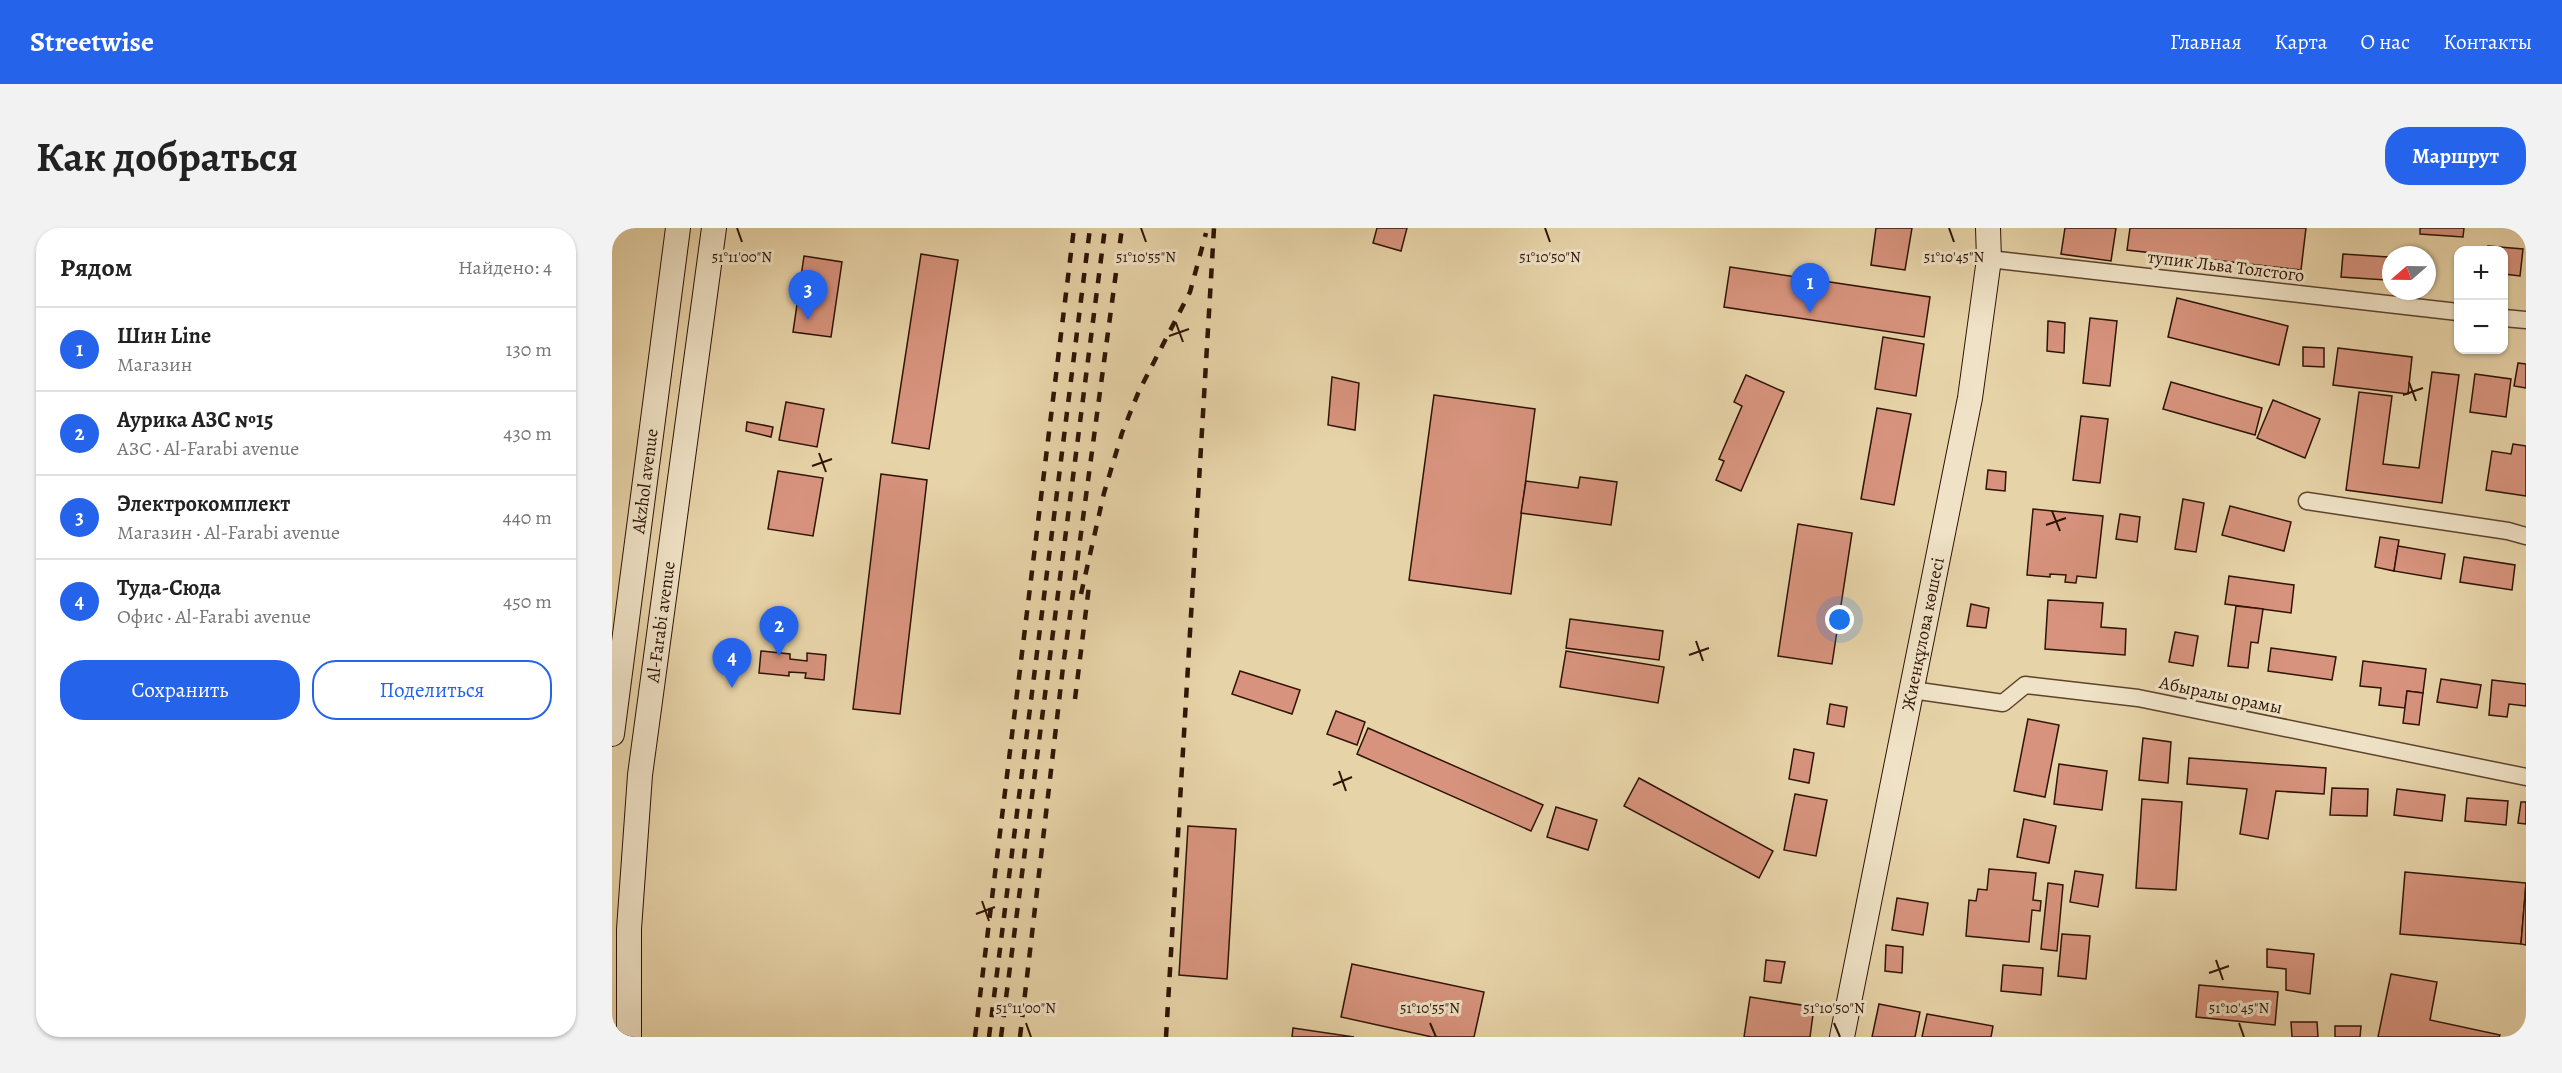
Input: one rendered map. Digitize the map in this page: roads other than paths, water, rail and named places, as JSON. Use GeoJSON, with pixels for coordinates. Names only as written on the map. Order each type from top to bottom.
{"type":"FeatureCollection","features":[{"type":"Feature","properties":{"kind":"main road","name":"Akzhol avenue"},"geometry":{"type":"LineString","coordinates":[[612,734],[678,228]]}},
{"type":"Feature","properties":{"kind":"main road","name":"Al-Farabi avenue"},"geometry":{"type":"LineString","coordinates":[[612,1014],[629,929],[640,775],[714,228]]}},
{"type":"Feature","properties":{"kind":"main road","name":"Жиенқұлова көшесі"},"geometry":{"type":"LineString","coordinates":[[1842,1037],[1970,398],[1989,259],[1988,228]]}},
{"type":"Feature","properties":{"kind":"main road"},"geometry":{"type":"LineString","coordinates":[[629,929],[629,1037]]}},
{"type":"Feature","properties":{"kind":"street","name":"тупик Льва Толстого"},"geometry":{"type":"LineString","coordinates":[[1989,259],[2454,312]]}},
{"type":"Feature","properties":{"kind":"street"},"geometry":{"type":"LineString","coordinates":[[2508,318],[2526,320]]}},
{"type":"Feature","properties":{"kind":"street"},"geometry":{"type":"LineString","coordinates":[[2307,501],[2526,536]]}},
{"type":"Feature","properties":{"kind":"street","name":"Абыралы орамы"},"geometry":{"type":"LineString","coordinates":[[1912,690],[2003,704],[2025,685],[2138,698],[2526,777]]}},
{"type":"Feature","properties":{"kind":"railway"},"geometry":{"type":"LineString","coordinates":[[975,1037],[1074,228]]}},
{"type":"Feature","properties":{"kind":"railway"},"geometry":{"type":"LineString","coordinates":[[989,1037],[1090,228]]}},
{"type":"Feature","properties":{"kind":"railway"},"geometry":{"type":"LineString","coordinates":[[1001,1037],[1105,228]]}},
{"type":"Feature","properties":{"kind":"railway"},"geometry":{"type":"LineString","coordinates":[[1020,1037],[1063,667],[1122,228]]}},
{"type":"Feature","properties":{"kind":"railway"},"geometry":{"type":"LineString","coordinates":[[1166,1037],[1214,228]]}},
{"type":"Feature","properties":{"kind":"railway"},"geometry":{"type":"LineString","coordinates":[[1081,594],[1104,493],[1122,433],[1139,391],[1190,292],[1206,233]]}},
{"type":"Feature","properties":{"kind":"railway"},"geometry":{"type":"LineString","coordinates":[[1075,699],[1089,586]]}},
{"type":"Feature","properties":{"kind":"place","name":"Шин Line"},"geometry":{"type":"Point","coordinates":[1810,313]}},
{"type":"Feature","properties":{"kind":"place","name":"Электрокомплект"},"geometry":{"type":"Point","coordinates":[808,320]}},
{"type":"Feature","properties":{"kind":"place","name":"Аурика АЗС №15"},"geometry":{"type":"Point","coordinates":[779,656]}},
{"type":"Feature","properties":{"kind":"place","name":"Туда-Сюда"},"geometry":{"type":"Point","coordinates":[732,688]}}]}
